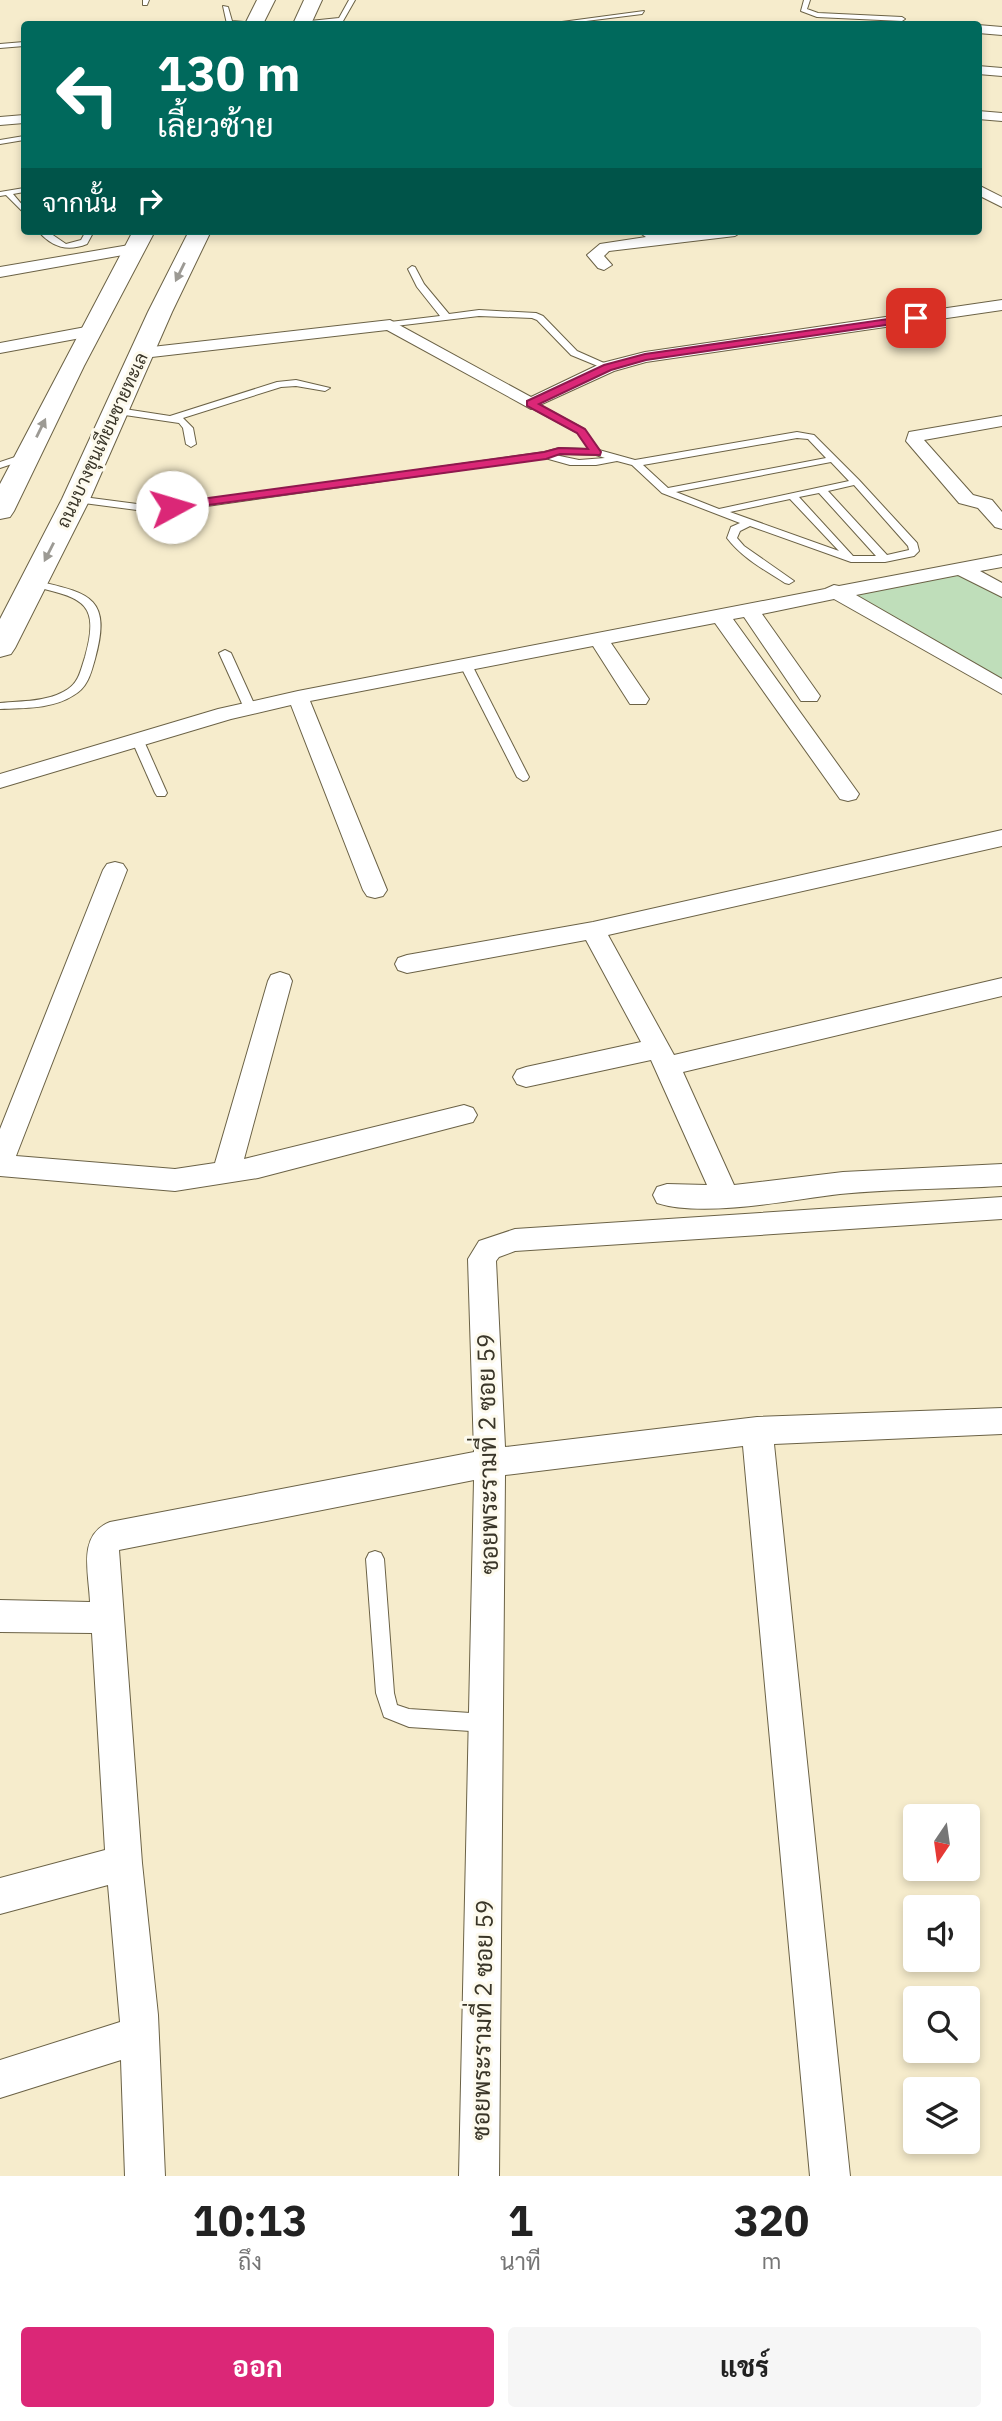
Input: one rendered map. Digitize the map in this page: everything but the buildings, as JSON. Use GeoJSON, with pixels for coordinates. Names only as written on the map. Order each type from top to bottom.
{"type":"FeatureCollection","features":[{"type":"Feature","properties":{"kind":"main road"},"geometry":{"type":"LineString","coordinates":[[256,21],[266,0]]}},
{"type":"Feature","properties":{"kind":"main road"},"geometry":{"type":"LineString","coordinates":[[303,21],[313,0]]}},
{"type":"Feature","properties":{"kind":"main road","name":"ถนนบางขุนเทียนชายทะเล"},"geometry":{"type":"LineString","coordinates":[[0,648],[76,499],[118,411],[160,312],[199,235]]}},
{"type":"Feature","properties":{"kind":"main road"},"geometry":{"type":"LineString","coordinates":[[0,511],[72,366],[112,319],[140,240]]}},
{"type":"Feature","properties":{"kind":"main road"},"geometry":{"type":"LineString","coordinates":[[112,319],[160,312]]}},
{"type":"Feature","properties":{"kind":"main road"},"geometry":{"type":"LineString","coordinates":[[72,366],[89,359],[140,360]]}},
{"type":"Feature","properties":{"kind":"street"},"geometry":{"type":"LineString","coordinates":[[982,29],[1002,31]]}},
{"type":"Feature","properties":{"kind":"street"},"geometry":{"type":"LineString","coordinates":[[982,70],[1002,72]]}},
{"type":"Feature","properties":{"kind":"street"},"geometry":{"type":"LineString","coordinates":[[982,115],[1002,117]]}},
{"type":"Feature","properties":{"kind":"street"},"geometry":{"type":"LineString","coordinates":[[0,121],[21,119]]}},
{"type":"Feature","properties":{"kind":"street"},"geometry":{"type":"LineString","coordinates":[[653,235],[663,240]]}},
{"type":"Feature","properties":{"kind":"street"},"geometry":{"type":"LineString","coordinates":[[604,265],[595,258],[596,251],[604,247],[703,235]]}},
{"type":"Feature","properties":{"kind":"street"},"geometry":{"type":"LineString","coordinates":[[0,272],[45,271],[140,240]]}},
{"type":"Feature","properties":{"kind":"street"},"geometry":{"type":"LineString","coordinates":[[140,360],[390,326],[531,404],[608,367],[645,357],[1002,305]]}},
{"type":"Feature","properties":{"kind":"street"},"geometry":{"type":"LineString","coordinates":[[0,348],[112,319]]}},
{"type":"Feature","properties":{"kind":"street"},"geometry":{"type":"LineString","coordinates":[[1002,421],[915,436],[915,441],[966,499],[993,503],[1002,523]]}},
{"type":"Feature","properties":{"kind":"street"},"geometry":{"type":"LineString","coordinates":[[0,781],[250,708],[298,697],[599,640],[834,591],[1002,561]]}},
{"type":"Feature","properties":{"kind":"street"},"geometry":{"type":"LineString","coordinates":[[960,568],[1002,591]]}},
{"type":"Feature","properties":{"kind":"street"},"geometry":{"type":"LineString","coordinates":[[834,591],[1002,688]]}},
{"type":"Feature","properties":{"kind":"street"},"geometry":{"type":"LineString","coordinates":[[748,610],[809,696]]}},
{"type":"Feature","properties":{"kind":"street"},"geometry":{"type":"LineString","coordinates":[[720,616],[848,794]]}},
{"type":"Feature","properties":{"kind":"street"},"geometry":{"type":"LineString","coordinates":[[599,640],[638,699]]}},
{"type":"Feature","properties":{"kind":"street"},"geometry":{"type":"LineString","coordinates":[[298,697],[375,890]]}},
{"type":"Feature","properties":{"kind":"street"},"geometry":{"type":"LineString","coordinates":[[407,964],[593,930],[1002,838]]}},
{"type":"Feature","properties":{"kind":"street"},"geometry":{"type":"LineString","coordinates":[[115,870],[0,1164],[175,1180],[226,1173],[464,1115]]}},
{"type":"Feature","properties":{"kind":"street"},"geometry":{"type":"LineString","coordinates":[[593,930],[661,1058],[726,1197]]}},
{"type":"Feature","properties":{"kind":"street"},"geometry":{"type":"LineString","coordinates":[[226,1173],[280,981]]}},
{"type":"Feature","properties":{"kind":"street"},"geometry":{"type":"LineString","coordinates":[[526,1077],[661,1058],[1002,987]]}},
{"type":"Feature","properties":{"kind":"street"},"geometry":{"type":"LineString","coordinates":[[667,1195],[726,1197],[843,1183],[1002,1175]]}},
{"type":"Feature","properties":{"kind":"street","name":"ซอยพระรามที่ 2 ซอย 59"},"geometry":{"type":"LineString","coordinates":[[479,2176],[490,1463],[482,1259],[489,1250],[515,1240],[1002,1209]]}},
{"type":"Feature","properties":{"kind":"street"},"geometry":{"type":"LineString","coordinates":[[145,2176],[139,2035],[124,1863],[103,1546],[110,1537],[139,1529],[490,1463],[757,1430],[1002,1421]]}},
{"type":"Feature","properties":{"kind":"street"},"geometry":{"type":"LineString","coordinates":[[757,1430],[830,2176]]}},
{"type":"Feature","properties":{"kind":"street"},"geometry":{"type":"LineString","coordinates":[[0,1616],[108,1618]]}},
{"type":"Feature","properties":{"kind":"street"},"geometry":{"type":"LineString","coordinates":[[0,1896],[124,1863]]}},
{"type":"Feature","properties":{"kind":"street"},"geometry":{"type":"LineString","coordinates":[[0,2079],[139,2035]]}},
{"type":"Feature","properties":{"kind":"lane"},"geometry":{"type":"LineString","coordinates":[[328,21],[341,20],[352,0]]}},
{"type":"Feature","properties":{"kind":"lane"},"geometry":{"type":"LineString","coordinates":[[807,0],[803,10],[808,13],[902,19]]}},
{"type":"Feature","properties":{"kind":"lane"},"geometry":{"type":"LineString","coordinates":[[225,7],[228,21]]}},
{"type":"Feature","properties":{"kind":"lane"},"geometry":{"type":"LineString","coordinates":[[573,21],[642,12]]}},
{"type":"Feature","properties":{"kind":"lane"},"geometry":{"type":"LineString","coordinates":[[0,46],[21,44]]}},
{"type":"Feature","properties":{"kind":"lane"},"geometry":{"type":"LineString","coordinates":[[0,142],[21,138]]}},
{"type":"Feature","properties":{"kind":"lane"},"geometry":{"type":"LineString","coordinates":[[4,193],[21,208]]}},
{"type":"Feature","properties":{"kind":"lane"},"geometry":{"type":"LineString","coordinates":[[46,235],[59,247],[84,242],[88,235]]}},
{"type":"Feature","properties":{"kind":"lane"},"geometry":{"type":"LineString","coordinates":[[412,269],[420,285],[446,317]]}},
{"type":"Feature","properties":{"kind":"lane"},"geometry":{"type":"LineString","coordinates":[[390,326],[446,317],[515,312],[533,315],[540,318],[574,353],[608,367]]}},
{"type":"Feature","properties":{"kind":"lane"},"geometry":{"type":"LineString","coordinates":[[174,418],[280,384],[296,383],[325,388]]}},
{"type":"Feature","properties":{"kind":"lane"},"geometry":{"type":"LineString","coordinates":[[531,404],[581,431],[596,452]]}},
{"type":"Feature","properties":{"kind":"lane"},"geometry":{"type":"LineString","coordinates":[[118,411],[182,421],[188,428],[191,444]]}},
{"type":"Feature","properties":{"kind":"lane"},"geometry":{"type":"LineString","coordinates":[[76,499],[138,507],[186,506],[546,456],[559,451],[596,452],[613,459],[635,463],[797,435],[811,437],[834,459],[913,545],[914,551],[886,559],[851,559],[666,491],[635,463]]}},
{"type":"Feature","properties":{"kind":"lane"},"geometry":{"type":"LineString","coordinates":[[0,465],[27,456]]}},
{"type":"Feature","properties":{"kind":"lane"},"geometry":{"type":"LineString","coordinates":[[546,456],[559,461],[594,463],[613,459]]}},
{"type":"Feature","properties":{"kind":"lane"},"geometry":{"type":"LineString","coordinates":[[666,491],[834,459]]}},
{"type":"Feature","properties":{"kind":"lane"},"geometry":{"type":"LineString","coordinates":[[718,512],[856,482]]}},
{"type":"Feature","properties":{"kind":"lane"},"geometry":{"type":"LineString","coordinates":[[822,490],[886,559]]}},
{"type":"Feature","properties":{"kind":"lane"},"geometry":{"type":"LineString","coordinates":[[792,496],[851,559]]}},
{"type":"Feature","properties":{"kind":"lane"},"geometry":{"type":"LineString","coordinates":[[749,523],[735,529],[732,538],[740,548],[789,581]]}},
{"type":"Feature","properties":{"kind":"lane"},"geometry":{"type":"LineString","coordinates":[[788,537],[823,530]]}},
{"type":"Feature","properties":{"kind":"lane"},"geometry":{"type":"LineString","coordinates":[[0,706],[40,702],[61,697],[77,688],[84,677],[98,631],[98,614],[91,604],[73,594],[33,583]]}},
{"type":"Feature","properties":{"kind":"lane"},"geometry":{"type":"LineString","coordinates":[[225,653],[250,708]]}},
{"type":"Feature","properties":{"kind":"lane"},"geometry":{"type":"LineString","coordinates":[[466,665],[523,777]]}},
{"type":"Feature","properties":{"kind":"lane"},"geometry":{"type":"LineString","coordinates":[[138,741],[161,793]]}},
{"type":"Feature","properties":{"kind":"lane"},"geometry":{"type":"LineString","coordinates":[[375,1559],[385,1693],[390,1711],[410,1718],[488,1723]]}},
{"type":"Feature","properties":{"kind":"green space"},"geometry":{"type":"Polygon","coordinates":[[[960,573],[1002,596],[1002,679],[855,594],[960,573]]]}},
{"type":"Feature","properties":{"kind":"route"},"geometry":{"type":"LineString","coordinates":[[172,507],[546,456],[559,451],[596,452],[589,438],[581,431],[531,404],[608,367],[645,357],[916,318]]}}]}
